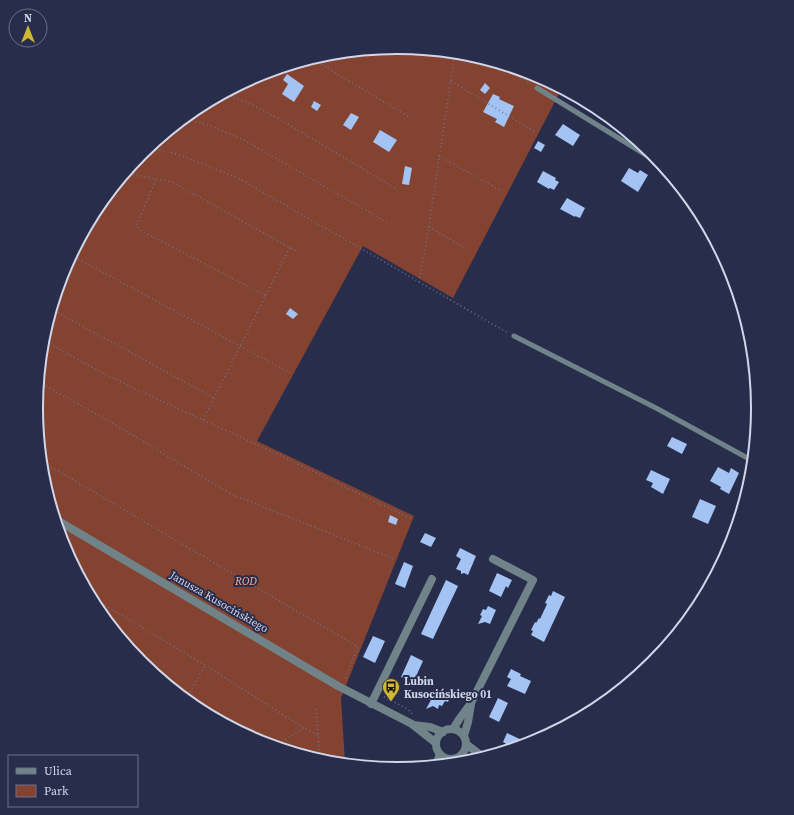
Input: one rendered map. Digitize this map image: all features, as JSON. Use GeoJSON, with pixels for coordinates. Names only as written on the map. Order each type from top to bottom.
{"type":"FeatureCollection","features":[{"type":"Feature","properties":{"kind":"street","name":"Janusza Kusocińskiego"},"geometry":{"type":"LineString","coordinates":[[63,524],[338,686],[412,724]]}},
{"type":"Feature","properties":{"kind":"street"},"geometry":{"type":"LineString","coordinates":[[452,729],[471,703],[533,580],[493,559]]}},
{"type":"Feature","properties":{"kind":"street"},"geometry":{"type":"LineString","coordinates":[[372,704],[432,579]]}},
{"type":"Feature","properties":{"kind":"street"},"geometry":{"type":"LineString","coordinates":[[461,756],[465,751],[466,744],[464,736],[471,703]]}},
{"type":"Feature","properties":{"kind":"street"},"geometry":{"type":"LineString","coordinates":[[412,724],[430,727],[443,732]]}},
{"type":"Feature","properties":{"kind":"street"},"geometry":{"type":"LineString","coordinates":[[412,724],[436,743]]}},
{"type":"Feature","properties":{"kind":"street"},"geometry":{"type":"LineString","coordinates":[[444,758],[437,749],[436,743],[438,737],[443,732],[452,729],[459,731],[464,736]]}},
{"type":"Feature","properties":{"kind":"street"},"geometry":{"type":"LineString","coordinates":[[466,744],[477,752]]}},
{"type":"Feature","properties":{"kind":"street"},"geometry":{"type":"LineString","coordinates":[[438,759],[440,754]]}},
{"type":"Feature","properties":{"kind":"lane"},"geometry":{"type":"LineString","coordinates":[[537,88],[643,153]]}},
{"type":"Feature","properties":{"kind":"lane"},"geometry":{"type":"LineString","coordinates":[[514,336],[656,408],[747,458]]}},
{"type":"Feature","properties":{"kind":"path"},"geometry":{"type":"LineString","coordinates":[[418,282],[429,227],[454,58]]}},
{"type":"Feature","properties":{"kind":"path"},"geometry":{"type":"LineString","coordinates":[[318,62],[409,117]]}},
{"type":"Feature","properties":{"kind":"path"},"geometry":{"type":"LineString","coordinates":[[514,73],[537,88]]}},
{"type":"Feature","properties":{"kind":"path"},"geometry":{"type":"LineString","coordinates":[[451,81],[535,132]]}},
{"type":"Feature","properties":{"kind":"path"},"geometry":{"type":"LineString","coordinates":[[230,96],[255,106],[282,121],[398,190]]}},
{"type":"Feature","properties":{"kind":"path"},"geometry":{"type":"LineString","coordinates":[[191,120],[211,126],[244,140],[390,224]]}},
{"type":"Feature","properties":{"kind":"path"},"geometry":{"type":"LineString","coordinates":[[156,149],[180,155],[240,179],[514,336]]}},
{"type":"Feature","properties":{"kind":"path"},"geometry":{"type":"LineString","coordinates":[[440,156],[501,190]]}},
{"type":"Feature","properties":{"kind":"path"},"geometry":{"type":"LineString","coordinates":[[131,174],[172,182],[296,250]]}},
{"type":"Feature","properties":{"kind":"path"},"geometry":{"type":"LineString","coordinates":[[156,180],[136,226],[140,230],[266,296]]}},
{"type":"Feature","properties":{"kind":"path"},"geometry":{"type":"LineString","coordinates":[[429,227],[465,248]]}},
{"type":"Feature","properties":{"kind":"path"},"geometry":{"type":"LineString","coordinates":[[203,420],[290,247]]}},
{"type":"Feature","properties":{"kind":"path"},"geometry":{"type":"LineString","coordinates":[[76,259],[290,373]]}},
{"type":"Feature","properties":{"kind":"path"},"geometry":{"type":"LineString","coordinates":[[56,311],[214,398]]}},
{"type":"Feature","properties":{"kind":"path"},"geometry":{"type":"LineString","coordinates":[[49,343],[61,351],[162,402],[412,519]]}},
{"type":"Feature","properties":{"kind":"path"},"geometry":{"type":"LineString","coordinates":[[44,385],[119,427],[230,494],[394,559]]}},
{"type":"Feature","properties":{"kind":"path"},"geometry":{"type":"LineString","coordinates":[[48,465],[358,647],[345,679]]}},
{"type":"Feature","properties":{"kind":"path"},"geometry":{"type":"LineString","coordinates":[[103,604],[205,665],[304,728],[318,735]]}},
{"type":"Feature","properties":{"kind":"path"},"geometry":{"type":"LineString","coordinates":[[189,694],[205,665]]}},
{"type":"Feature","properties":{"kind":"path"},"geometry":{"type":"LineString","coordinates":[[377,694],[408,709],[414,715]]}},
{"type":"Feature","properties":{"kind":"path"},"geometry":{"type":"LineString","coordinates":[[316,709],[319,753]]}},
{"type":"Feature","properties":{"kind":"path"},"geometry":{"type":"LineString","coordinates":[[281,742],[304,728]]}},
{"type":"Feature","properties":{"kind":"green space","name":"ROD"},"geometry":{"type":"Polygon","coordinates":[[[374,54],[420,54],[466,60],[511,72],[559,93],[453,298],[363,246],[257,441],[414,516],[341,698],[345,757],[328,755],[283,743],[240,725],[200,702],[164,674],[131,641],[116,623],[90,584],[80,564],[70,543],[55,499],[46,454],[43,408],[46,361],[50,338],[55,316],[70,272],[90,230],[116,192],[131,174],[164,141],[200,113],[240,90],[262,80],[283,72],[328,60],[374,54]]]}},
{"type":"Feature","properties":{"kind":"building"},"geometry":{"type":"Polygon","coordinates":[[[287,74],[304,86],[294,102],[282,94],[288,84],[283,80],[287,74]]]}},
{"type":"Feature","properties":{"kind":"building"},"geometry":{"type":"Polygon","coordinates":[[[485,83],[490,88],[485,94],[480,90],[485,83]]]}},
{"type":"Feature","properties":{"kind":"building"},"geometry":{"type":"Polygon","coordinates":[[[493,94],[500,97],[499,99],[514,106],[504,127],[495,122],[497,119],[483,112],[493,94]]]}},
{"type":"Feature","properties":{"kind":"building"},"geometry":{"type":"Polygon","coordinates":[[[314,101],[321,105],[317,111],[311,107],[314,101]]]}},
{"type":"Feature","properties":{"kind":"building"},"geometry":{"type":"Polygon","coordinates":[[[351,113],[359,117],[351,130],[343,125],[351,113]]]}},
{"type":"Feature","properties":{"kind":"building"},"geometry":{"type":"Polygon","coordinates":[[[563,124],[580,135],[573,146],[555,135],[563,124]]]}},
{"type":"Feature","properties":{"kind":"building"},"geometry":{"type":"Polygon","coordinates":[[[380,130],[397,140],[389,152],[373,142],[380,130]]]}},
{"type":"Feature","properties":{"kind":"building"},"geometry":{"type":"Polygon","coordinates":[[[538,141],[545,145],[541,152],[534,148],[538,141]]]}},
{"type":"Feature","properties":{"kind":"building"},"geometry":{"type":"Polygon","coordinates":[[[405,166],[412,168],[409,185],[402,184],[405,166]]]}},
{"type":"Feature","properties":{"kind":"building"},"geometry":{"type":"Polygon","coordinates":[[[629,168],[638,173],[640,170],[648,175],[638,192],[621,181],[629,168]]]}},
{"type":"Feature","properties":{"kind":"building"},"geometry":{"type":"Polygon","coordinates":[[[543,171],[556,178],[555,180],[559,182],[554,190],[549,189],[537,182],[543,171]]]}},
{"type":"Feature","properties":{"kind":"building"},"geometry":{"type":"Polygon","coordinates":[[[567,198],[585,208],[580,218],[560,209],[567,198]]]}},
{"type":"Feature","properties":{"kind":"building"},"geometry":{"type":"Polygon","coordinates":[[[290,308],[298,314],[293,319],[286,314],[290,308]]]}},
{"type":"Feature","properties":{"kind":"building"},"geometry":{"type":"Polygon","coordinates":[[[672,437],[687,444],[682,454],[667,446],[672,437]]]}},
{"type":"Feature","properties":{"kind":"building"},"geometry":{"type":"Polygon","coordinates":[[[718,467],[729,473],[731,468],[739,473],[729,494],[720,489],[721,487],[710,481],[718,467]]]}},
{"type":"Feature","properties":{"kind":"building"},"geometry":{"type":"Polygon","coordinates":[[[651,470],[670,479],[663,494],[651,487],[653,483],[646,480],[651,470]]]}},
{"type":"Feature","properties":{"kind":"building"},"geometry":{"type":"Polygon","coordinates":[[[700,499],[716,506],[708,524],[692,517],[700,499]]]}},
{"type":"Feature","properties":{"kind":"building"},"geometry":{"type":"Polygon","coordinates":[[[390,515],[398,519],[396,525],[388,522],[390,515]]]}},
{"type":"Feature","properties":{"kind":"building"},"geometry":{"type":"Polygon","coordinates":[[[425,533],[436,538],[431,547],[420,542],[425,533]]]}},
{"type":"Feature","properties":{"kind":"building"},"geometry":{"type":"Polygon","coordinates":[[[460,548],[476,556],[468,575],[464,573],[461,574],[461,571],[456,569],[461,559],[456,556],[460,548]]]}},
{"type":"Feature","properties":{"kind":"building"},"geometry":{"type":"Polygon","coordinates":[[[404,562],[413,566],[405,588],[395,584],[404,562]]]}},
{"type":"Feature","properties":{"kind":"building"},"geometry":{"type":"Polygon","coordinates":[[[497,573],[512,580],[508,588],[506,586],[501,597],[489,591],[497,573]]]}},
{"type":"Feature","properties":{"kind":"building"},"geometry":{"type":"Polygon","coordinates":[[[446,580],[458,586],[433,639],[421,634],[446,580]]]}},
{"type":"Feature","properties":{"kind":"building"},"geometry":{"type":"Polygon","coordinates":[[[553,591],[565,597],[544,642],[531,635],[533,631],[531,630],[535,622],[536,623],[539,618],[540,619],[547,604],[545,603],[553,591]]]}},
{"type":"Feature","properties":{"kind":"building"},"geometry":{"type":"Polygon","coordinates":[[[488,606],[496,610],[490,624],[485,622],[478,624],[482,616],[480,615],[483,609],[486,610],[488,606]]]}},
{"type":"Feature","properties":{"kind":"building"},"geometry":{"type":"Polygon","coordinates":[[[373,636],[385,641],[375,663],[363,657],[373,636]]]}},
{"type":"Feature","properties":{"kind":"building"},"geometry":{"type":"Polygon","coordinates":[[[411,655],[423,661],[413,683],[401,677],[411,655]]]}},
{"type":"Feature","properties":{"kind":"building"},"geometry":{"type":"Polygon","coordinates":[[[511,669],[521,674],[520,676],[531,681],[525,694],[507,686],[511,679],[507,677],[511,669]]]}},
{"type":"Feature","properties":{"kind":"building"},"geometry":{"type":"Polygon","coordinates":[[[434,690],[443,694],[444,691],[451,695],[448,702],[445,701],[442,706],[439,705],[438,709],[433,706],[426,709],[431,700],[429,699],[434,690]]]}},
{"type":"Feature","properties":{"kind":"building"},"geometry":{"type":"Polygon","coordinates":[[[498,698],[508,703],[499,722],[489,717],[498,698]]]}},
{"type":"Feature","properties":{"kind":"building"},"geometry":{"type":"Polygon","coordinates":[[[507,733],[520,739],[507,744],[503,742],[507,733]]]}},
{"type":"Feature","properties":{"kind":"place","name":"Lubin Kusocińskiego 01"},"geometry":{"type":"Point","coordinates":[391,702]}}]}
